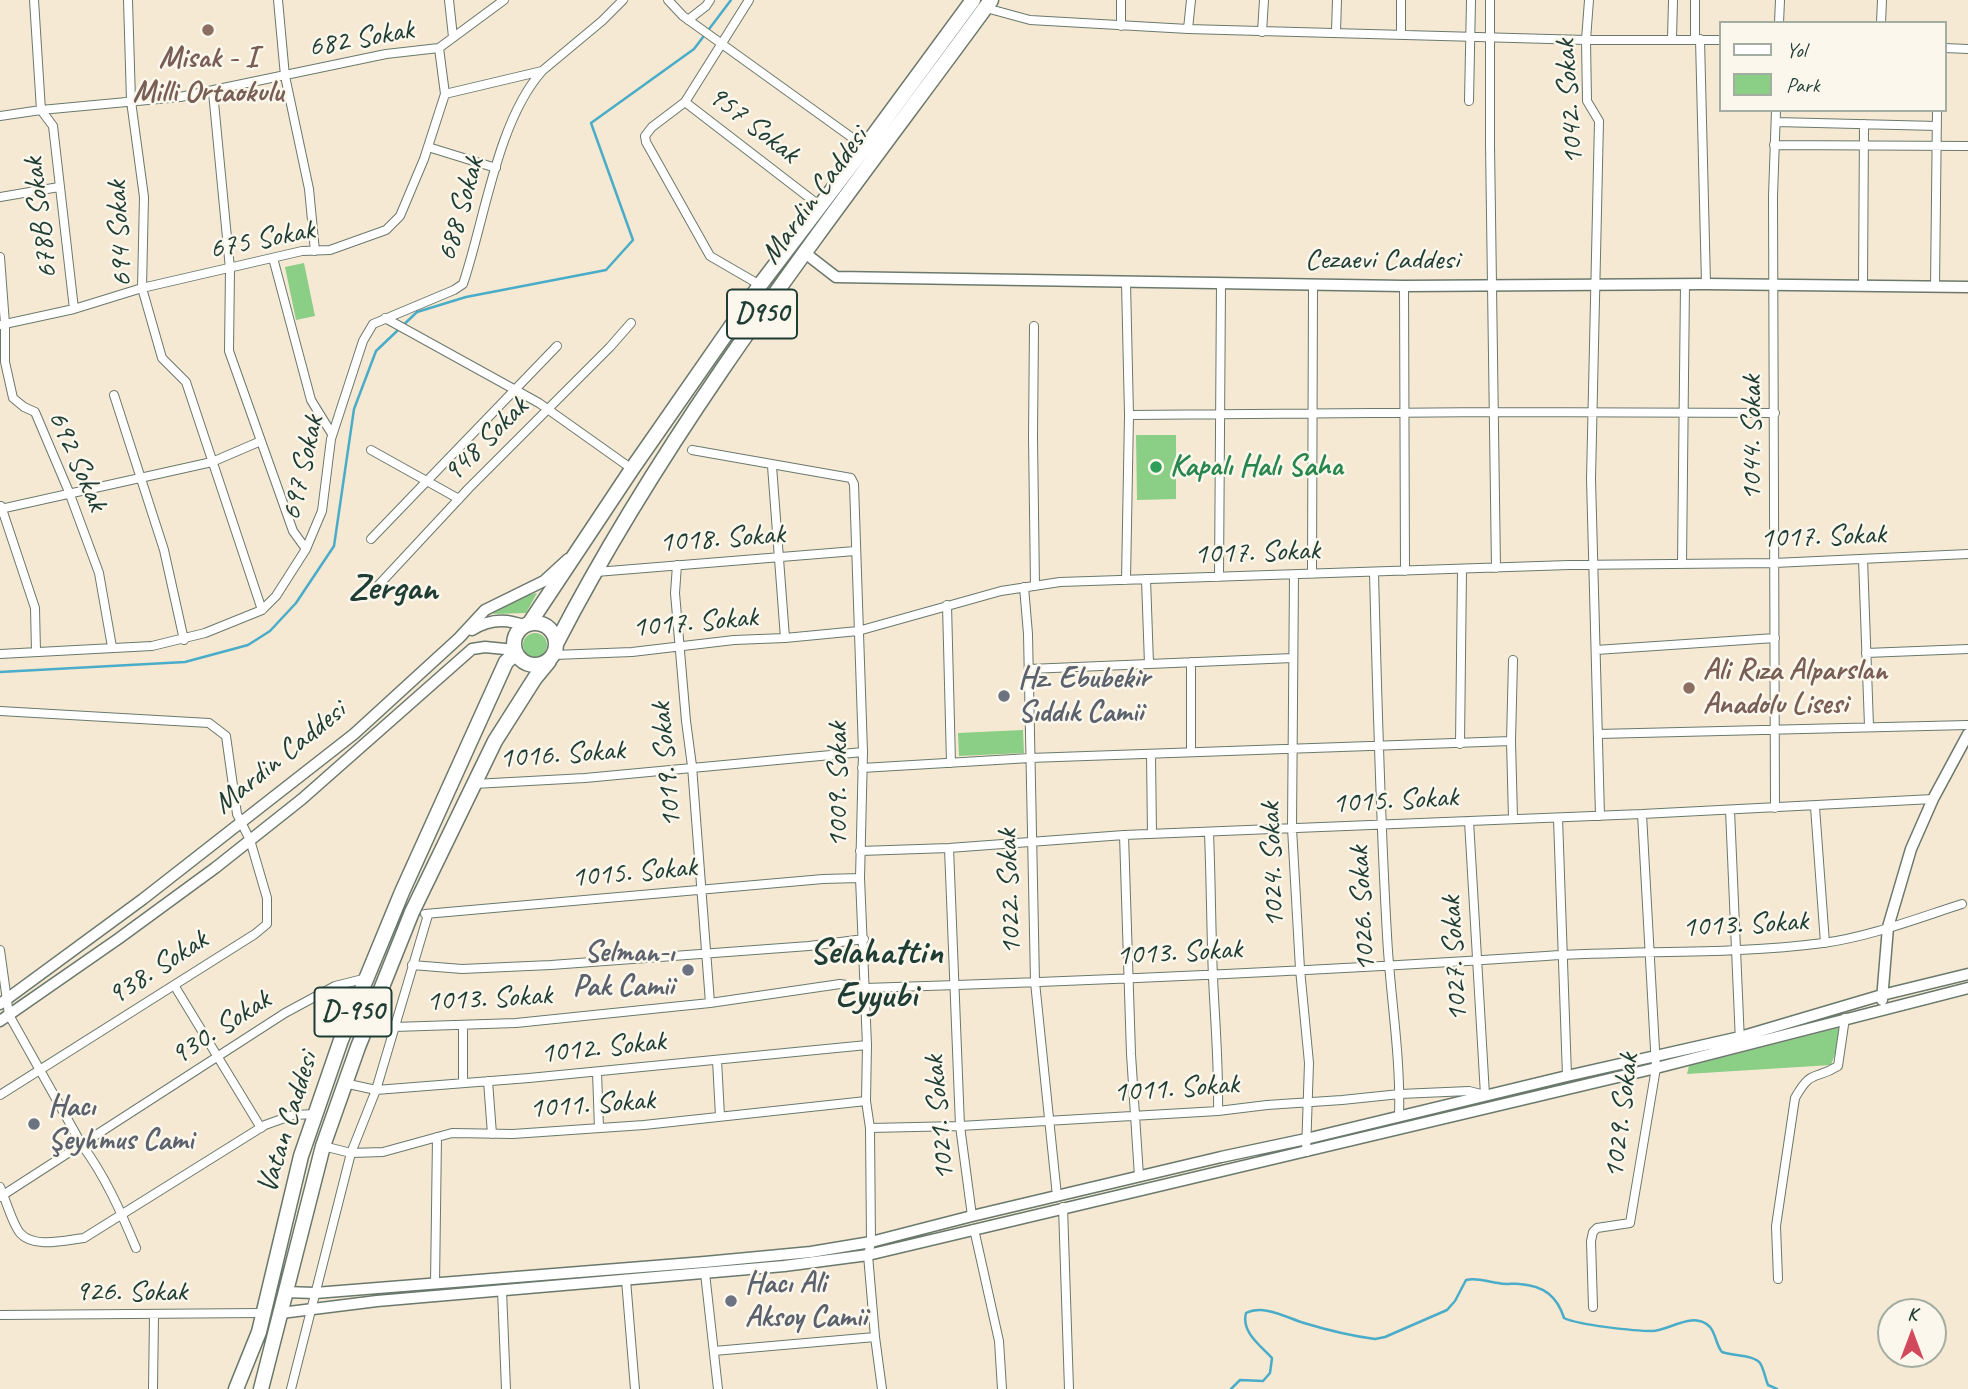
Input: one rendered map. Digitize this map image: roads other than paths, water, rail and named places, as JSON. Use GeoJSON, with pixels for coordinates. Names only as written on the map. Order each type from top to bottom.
{"type":"FeatureCollection","features":[{"type":"Feature","properties":{"kind":"highway","name":"Mardin Caddesi"},"geometry":{"type":"LineString","coordinates":[[983,3],[709,386],[593,572],[553,653],[537,666],[523,662],[515,652],[515,636],[527,625],[583,545],[632,468],[760,285],[865,147],[983,3]]}},
{"type":"Feature","properties":{"kind":"highway"},"geometry":{"type":"LineString","coordinates":[[527,625],[545,626],[551,630],[553,653]]}},
{"type":"Feature","properties":{"kind":"highway","name":"Vatan Caddesi"},"geometry":{"type":"LineString","coordinates":[[236,1389],[259,1332],[302,1156],[341,1040],[471,738],[506,662],[515,652]]}},
{"type":"Feature","properties":{"kind":"highway","name":"Vatan Caddesi"},"geometry":{"type":"LineString","coordinates":[[261,1389],[323,1146],[412,912],[495,741],[553,653]]}},
{"type":"Feature","properties":{"kind":"street","name":"678B Sokak"},"geometry":{"type":"LineString","coordinates":[[33,0],[41,110],[53,125],[74,309]]}},
{"type":"Feature","properties":{"kind":"street","name":"694 Sokak"},"geometry":{"type":"LineString","coordinates":[[128,0],[131,101],[144,197],[142,288],[162,358],[186,382],[262,610]]}},
{"type":"Feature","properties":{"kind":"street"},"geometry":{"type":"LineString","coordinates":[[280,0],[285,76],[309,189],[315,251]]}},
{"type":"Feature","properties":{"kind":"street"},"geometry":{"type":"LineString","coordinates":[[449,0],[453,37]]}},
{"type":"Feature","properties":{"kind":"street"},"geometry":{"type":"LineString","coordinates":[[505,0],[439,48],[444,94],[542,71],[623,0]]}},
{"type":"Feature","properties":{"kind":"street"},"geometry":{"type":"LineString","coordinates":[[668,0],[691,22],[865,147]]}},
{"type":"Feature","properties":{"kind":"street"},"geometry":{"type":"LineString","coordinates":[[691,22],[710,0]]}},
{"type":"Feature","properties":{"kind":"street","name":"957 Sokak"},"geometry":{"type":"LineString","coordinates":[[749,0],[685,102],[820,206]]}},
{"type":"Feature","properties":{"kind":"street"},"geometry":{"type":"LineString","coordinates":[[1121,0],[1121,26]]}},
{"type":"Feature","properties":{"kind":"street"},"geometry":{"type":"LineString","coordinates":[[1188,29],[1191,0]]}},
{"type":"Feature","properties":{"kind":"street"},"geometry":{"type":"LineString","coordinates":[[1262,32],[1264,0]]}},
{"type":"Feature","properties":{"kind":"street"},"geometry":{"type":"LineString","coordinates":[[1336,32],[1337,0]]}},
{"type":"Feature","properties":{"kind":"street"},"geometry":{"type":"LineString","coordinates":[[1401,0],[1401,34]]}},
{"type":"Feature","properties":{"kind":"street"},"geometry":{"type":"LineString","coordinates":[[1469,101],[1471,0]]}},
{"type":"Feature","properties":{"kind":"street"},"geometry":{"type":"LineString","coordinates":[[1490,0],[1496,568]]}},
{"type":"Feature","properties":{"kind":"street","name":"1042. Sokak"},"geometry":{"type":"LineString","coordinates":[[1589,0],[1586,40],[1587,101],[1599,121],[1591,413],[1600,816]]}},
{"type":"Feature","properties":{"kind":"street"},"geometry":{"type":"LineString","coordinates":[[1672,39],[1673,0]]}},
{"type":"Feature","properties":{"kind":"street"},"geometry":{"type":"LineString","coordinates":[[1695,0],[1706,284]]}},
{"type":"Feature","properties":{"kind":"street"},"geometry":{"type":"LineString","coordinates":[[1779,21],[1780,0]]}},
{"type":"Feature","properties":{"kind":"street"},"geometry":{"type":"LineString","coordinates":[[1881,21],[1882,0]]}},
{"type":"Feature","properties":{"kind":"street"},"geometry":{"type":"LineString","coordinates":[[983,3],[1030,20],[1121,26],[1586,40],[1720,40]]}},
{"type":"Feature","properties":{"kind":"street","name":"682 Sokak"},"geometry":{"type":"LineString","coordinates":[[0,116],[213,92],[386,54],[439,48]]}},
{"type":"Feature","properties":{"kind":"street"},"geometry":{"type":"LineString","coordinates":[[1947,48],[1968,49]]}},
{"type":"Feature","properties":{"kind":"street","name":"688 Sokak"},"geometry":{"type":"LineString","coordinates":[[385,318],[463,284],[496,168],[526,89],[542,71]]}},
{"type":"Feature","properties":{"kind":"street"},"geometry":{"type":"LineString","coordinates":[[213,92],[230,268],[229,351],[293,531],[306,549]]}},
{"type":"Feature","properties":{"kind":"street","name":"675 Sokak"},"geometry":{"type":"LineString","coordinates":[[3,325],[74,309],[142,288],[302,251],[330,250],[386,230],[400,216],[428,148],[444,94]]}},
{"type":"Feature","properties":{"kind":"street"},"geometry":{"type":"LineString","coordinates":[[685,102],[652,127],[645,136],[646,142],[710,256],[760,285]]}},
{"type":"Feature","properties":{"kind":"street","name":"1044. Sokak"},"geometry":{"type":"LineString","coordinates":[[1775,808],[1776,112]]}},
{"type":"Feature","properties":{"kind":"street"},"geometry":{"type":"LineString","coordinates":[[1935,287],[1937,112]]}},
{"type":"Feature","properties":{"kind":"street"},"geometry":{"type":"LineString","coordinates":[[1776,122],[1937,126]]}},
{"type":"Feature","properties":{"kind":"street"},"geometry":{"type":"LineString","coordinates":[[1863,286],[1864,124]]}},
{"type":"Feature","properties":{"kind":"street"},"geometry":{"type":"LineString","coordinates":[[1774,145],[1968,146]]}},
{"type":"Feature","properties":{"kind":"street"},"geometry":{"type":"LineString","coordinates":[[428,148],[496,168]]}},
{"type":"Feature","properties":{"kind":"street"},"geometry":{"type":"LineString","coordinates":[[0,197],[59,187]]}},
{"type":"Feature","properties":{"kind":"street","name":"Cezaevi Caddesi"},"geometry":{"type":"LineString","coordinates":[[805,253],[836,277],[1404,286],[1706,284],[1968,287]]}},
{"type":"Feature","properties":{"kind":"street","name":"692 Sokak"},"geometry":{"type":"LineString","coordinates":[[0,257],[5,362],[13,398],[35,412],[69,492],[99,573],[112,647]]}},
{"type":"Feature","properties":{"kind":"street"},"geometry":{"type":"LineString","coordinates":[[274,258],[311,400],[332,434]]}},
{"type":"Feature","properties":{"kind":"street"},"geometry":{"type":"LineString","coordinates":[[1126,282],[1129,415],[1126,580]]}},
{"type":"Feature","properties":{"kind":"street"},"geometry":{"type":"LineString","coordinates":[[1219,577],[1221,284]]}},
{"type":"Feature","properties":{"kind":"street"},"geometry":{"type":"LineString","coordinates":[[1682,564],[1685,284]]}},
{"type":"Feature","properties":{"kind":"street"},"geometry":{"type":"LineString","coordinates":[[1312,574],[1313,285]]}},
{"type":"Feature","properties":{"kind":"street"},"geometry":{"type":"LineString","coordinates":[[1404,286],[1405,571]]}},
{"type":"Feature","properties":{"kind":"street"},"geometry":{"type":"LineString","coordinates":[[385,318],[514,389],[579,429],[632,468]]}},
{"type":"Feature","properties":{"kind":"street","name":"697 Sokak"},"geometry":{"type":"LineString","coordinates":[[0,654],[152,646],[184,640],[262,610],[276,596],[306,549],[322,511],[332,434],[363,341],[373,324],[385,318]]}},
{"type":"Feature","properties":{"kind":"street","name":"948 Sokak"},"geometry":{"type":"LineString","coordinates":[[374,590],[631,323]]}},
{"type":"Feature","properties":{"kind":"street"},"geometry":{"type":"LineString","coordinates":[[1034,326],[1035,586]]}},
{"type":"Feature","properties":{"kind":"street"},"geometry":{"type":"LineString","coordinates":[[371,539],[557,345]]}},
{"type":"Feature","properties":{"kind":"street"},"geometry":{"type":"LineString","coordinates":[[114,395],[164,550],[184,640]]}},
{"type":"Feature","properties":{"kind":"street"},"geometry":{"type":"LineString","coordinates":[[1129,415],[1775,413]]}},
{"type":"Feature","properties":{"kind":"street"},"geometry":{"type":"LineString","coordinates":[[36,652],[35,608],[1,507],[212,462],[261,441]]}},
{"type":"Feature","properties":{"kind":"street"},"geometry":{"type":"LineString","coordinates":[[371,450],[459,499]]}},
{"type":"Feature","properties":{"kind":"street","name":"1009. Sokak"},"geometry":{"type":"LineString","coordinates":[[692,450],[851,478],[854,484],[863,752],[860,878],[867,1045],[866,1101],[870,1128],[871,1242],[868,1255],[882,1389]]}},
{"type":"Feature","properties":{"kind":"street"},"geometry":{"type":"LineString","coordinates":[[772,466],[785,639]]}},
{"type":"Feature","properties":{"kind":"street","name":"Mardin Caddesi"},"geometry":{"type":"LineString","coordinates":[[4,1001],[143,899],[354,734],[459,639],[485,610],[544,581],[583,545]]}},
{"type":"Feature","properties":{"kind":"street","name":"1018. Sokak"},"geometry":{"type":"LineString","coordinates":[[593,572],[855,551]]}},
{"type":"Feature","properties":{"kind":"street","name":"1017. Sokak"},"geometry":{"type":"LineString","coordinates":[[553,653],[632,652],[734,640],[785,639],[858,631],[1001,591],[1060,582],[1594,565],[1774,563],[1968,554]]}},
{"type":"Feature","properties":{"kind":"street"},"geometry":{"type":"LineString","coordinates":[[1863,559],[1869,726]]}},
{"type":"Feature","properties":{"kind":"street","name":"1019. Sokak"},"geometry":{"type":"LineString","coordinates":[[677,565],[675,593],[692,766],[710,1003]]}},
{"type":"Feature","properties":{"kind":"street"},"geometry":{"type":"LineString","coordinates":[[1460,744],[1462,569]]}},
{"type":"Feature","properties":{"kind":"street","name":"1026. Sokak"},"geometry":{"type":"LineString","coordinates":[[1374,572],[1381,824],[1388,965],[1400,1094],[1399,1116]]}},
{"type":"Feature","properties":{"kind":"street","name":"1024. Sokak"},"geometry":{"type":"LineString","coordinates":[[1294,575],[1292,828],[1300,969],[1309,1063],[1306,1152]]}},
{"type":"Feature","properties":{"kind":"street"},"geometry":{"type":"LineString","coordinates":[[1146,579],[1149,664]]}},
{"type":"Feature","properties":{"kind":"street","name":"1022. Sokak"},"geometry":{"type":"LineString","coordinates":[[1024,587],[1029,669],[1035,982],[1057,1195]]}},
{"type":"Feature","properties":{"kind":"street"},"geometry":{"type":"LineString","coordinates":[[947,605],[951,763]]}},
{"type":"Feature","properties":{"kind":"street"},"geometry":{"type":"LineString","coordinates":[[459,639],[479,625],[492,621],[511,620],[527,625]]}},
{"type":"Feature","properties":{"kind":"street"},"geometry":{"type":"LineString","coordinates":[[1596,650],[1775,638]]}},
{"type":"Feature","properties":{"kind":"street","name":"Mardin Caddesi"},"geometry":{"type":"LineString","coordinates":[[4,1018],[118,939],[250,840],[338,768],[472,649],[485,647],[515,652]]}},
{"type":"Feature","properties":{"kind":"street"},"geometry":{"type":"LineString","coordinates":[[1867,653],[1968,649]]}},
{"type":"Feature","properties":{"kind":"street"},"geometry":{"type":"LineString","coordinates":[[1029,669],[1293,658]]}},
{"type":"Feature","properties":{"kind":"street"},"geometry":{"type":"LineString","coordinates":[[1513,660],[1511,741],[1514,818]]}},
{"type":"Feature","properties":{"kind":"street"},"geometry":{"type":"LineString","coordinates":[[1191,662],[1191,752]]}},
{"type":"Feature","properties":{"kind":"street"},"geometry":{"type":"LineString","coordinates":[[0,711],[209,723],[226,736],[237,814],[250,840]]}},
{"type":"Feature","properties":{"kind":"street"},"geometry":{"type":"LineString","coordinates":[[1598,734],[1968,725]]}},
{"type":"Feature","properties":{"kind":"street"},"geometry":{"type":"LineString","coordinates":[[1881,1010],[1888,927],[1911,849],[1933,799],[1968,734]]}},
{"type":"Feature","properties":{"kind":"street"},"geometry":{"type":"LineString","coordinates":[[862,768],[1030,758],[1511,741]]}},
{"type":"Feature","properties":{"kind":"street","name":"1016. Sokak"},"geometry":{"type":"LineString","coordinates":[[474,784],[585,778],[863,752]]}},
{"type":"Feature","properties":{"kind":"street"},"geometry":{"type":"LineString","coordinates":[[1150,754],[1152,834]]}},
{"type":"Feature","properties":{"kind":"street","name":"1015. Sokak"},"geometry":{"type":"LineString","coordinates":[[860,851],[948,848],[1124,835],[1815,807],[1933,799]]}},
{"type":"Feature","properties":{"kind":"street"},"geometry":{"type":"LineString","coordinates":[[1815,807],[1825,943]]}},
{"type":"Feature","properties":{"kind":"street"},"geometry":{"type":"LineString","coordinates":[[1730,810],[1740,1042]]}},
{"type":"Feature","properties":{"kind":"street","name":"1029. Sokak"},"geometry":{"type":"LineString","coordinates":[[1593,1307],[1593,1232],[1597,1228],[1630,1223],[1656,1062],[1642,814]]}},
{"type":"Feature","properties":{"kind":"street"},"geometry":{"type":"LineString","coordinates":[[1558,818],[1567,1076]]}},
{"type":"Feature","properties":{"kind":"street","name":"1027. Sokak"},"geometry":{"type":"LineString","coordinates":[[1469,821],[1485,1095]]}},
{"type":"Feature","properties":{"kind":"street"},"geometry":{"type":"LineString","coordinates":[[1209,832],[1214,926],[1213,976],[1219,1064],[1218,1111]]}},
{"type":"Feature","properties":{"kind":"street"},"geometry":{"type":"LineString","coordinates":[[1124,835],[1139,1176]]}},
{"type":"Feature","properties":{"kind":"street","name":"938. Sokak"},"geometry":{"type":"LineString","coordinates":[[0,1096],[255,934],[267,923],[267,898],[250,840]]}},
{"type":"Feature","properties":{"kind":"street","name":"1021. Sokak"},"geometry":{"type":"LineString","coordinates":[[948,848],[960,1126],[972,1216]]}},
{"type":"Feature","properties":{"kind":"street","name":"1015. Sokak"},"geometry":{"type":"LineString","coordinates":[[412,912],[428,915],[860,878]]}},
{"type":"Feature","properties":{"kind":"street","name":"1013. Sokak"},"geometry":{"type":"LineString","coordinates":[[394,1027],[516,1023],[710,1003],[840,984],[864,988],[1213,976],[1563,955],[1736,950],[1825,943],[1962,904]]}},
{"type":"Feature","properties":{"kind":"street"},"geometry":{"type":"LineString","coordinates":[[291,1389],[351,1153],[376,1090],[428,915]]}},
{"type":"Feature","properties":{"kind":"street"},"geometry":{"type":"LineString","coordinates":[[412,965],[462,969],[706,954],[864,939]]}},
{"type":"Feature","properties":{"kind":"street"},"geometry":{"type":"LineString","coordinates":[[0,950],[4,1018],[40,1070],[82,1145],[94,1161],[136,1248]]}},
{"type":"Feature","properties":{"kind":"street"},"geometry":{"type":"LineString","coordinates":[[1740,1042],[1882,995],[1968,974]]}},
{"type":"Feature","properties":{"kind":"street","name":"930. Sokak"},"geometry":{"type":"LineString","coordinates":[[1,1193],[82,1145],[285,1013],[335,986],[367,978]]}},
{"type":"Feature","properties":{"kind":"street"},"geometry":{"type":"LineString","coordinates":[[174,985],[261,1128]]}},
{"type":"Feature","properties":{"kind":"street"},"geometry":{"type":"LineString","coordinates":[[281,1313],[377,1301],[784,1266],[868,1255],[1306,1152],[1656,1062],[1968,988]]}},
{"type":"Feature","properties":{"kind":"street"},"geometry":{"type":"LineString","coordinates":[[1778,1279],[1776,1226],[1795,1098],[1801,1086],[1811,1076],[1838,1066],[1845,1018]]}},
{"type":"Feature","properties":{"kind":"street"},"geometry":{"type":"LineString","coordinates":[[463,1025],[463,1082]]}},
{"type":"Feature","properties":{"kind":"street","name":"1012. Sokak"},"geometry":{"type":"LineString","coordinates":[[345,1083],[376,1090],[597,1072],[867,1045]]}},
{"type":"Feature","properties":{"kind":"street"},"geometry":{"type":"LineString","coordinates":[[717,1060],[720,1116]]}},
{"type":"Feature","properties":{"kind":"street"},"geometry":{"type":"LineString","coordinates":[[285,1292],[315,1293],[435,1284],[811,1252],[871,1242],[1057,1195],[1567,1076],[1656,1062]]}},
{"type":"Feature","properties":{"kind":"street"},"geometry":{"type":"LineString","coordinates":[[597,1072],[599,1128]]}},
{"type":"Feature","properties":{"kind":"street"},"geometry":{"type":"LineString","coordinates":[[488,1081],[492,1134]]}},
{"type":"Feature","properties":{"kind":"street","name":"1011. Sokak"},"geometry":{"type":"LineString","coordinates":[[870,1128],[960,1126],[1218,1111],[1400,1094],[1469,1091],[1485,1095]]}},
{"type":"Feature","properties":{"kind":"street","name":"1011. Sokak"},"geometry":{"type":"LineString","coordinates":[[323,1146],[351,1153],[383,1152],[452,1133],[492,1134],[599,1128],[866,1101]]}},
{"type":"Feature","properties":{"kind":"street"},"geometry":{"type":"LineString","coordinates":[[1,1193],[20,1233],[33,1241],[84,1238],[261,1128],[293,1115],[316,1114]]}},
{"type":"Feature","properties":{"kind":"street"},"geometry":{"type":"LineString","coordinates":[[435,1284],[437,1137]]}},
{"type":"Feature","properties":{"kind":"street"},"geometry":{"type":"LineString","coordinates":[[1063,1207],[1069,1389]]}},
{"type":"Feature","properties":{"kind":"street"},"geometry":{"type":"LineString","coordinates":[[974,1229],[999,1341],[1002,1389]]}},
{"type":"Feature","properties":{"kind":"street"},"geometry":{"type":"LineString","coordinates":[[705,1273],[718,1389]]}},
{"type":"Feature","properties":{"kind":"street"},"geometry":{"type":"LineString","coordinates":[[626,1280],[635,1389]]}},
{"type":"Feature","properties":{"kind":"street"},"geometry":{"type":"LineString","coordinates":[[502,1290],[506,1389]]}},
{"type":"Feature","properties":{"kind":"street","name":"926. Sokak"},"geometry":{"type":"LineString","coordinates":[[0,1315],[262,1313]]}},
{"type":"Feature","properties":{"kind":"street"},"geometry":{"type":"LineString","coordinates":[[153,1389],[154,1315]]}},
{"type":"Feature","properties":{"kind":"street"},"geometry":{"type":"LineString","coordinates":[[714,1351],[875,1337]]}},
{"type":"Feature","properties":{"kind":"waterway"},"geometry":{"type":"LineString","coordinates":[[0,672],[185,662],[248,645],[270,631],[296,603],[334,546],[354,409],[376,351],[417,312],[466,297],[606,270],[633,240],[591,123],[694,49],[731,0]]}},
{"type":"Feature","properties":{"kind":"waterway"},"geometry":{"type":"LineString","coordinates":[[1231,1389],[1240,1380],[1263,1381],[1270,1373],[1272,1358],[1249,1332],[1246,1313],[1268,1311],[1322,1328],[1375,1339],[1447,1310],[1466,1280],[1475,1279],[1536,1287],[1553,1298],[1564,1318],[1581,1323],[1652,1331],[1689,1321],[1703,1322],[1712,1330],[1722,1352],[1757,1360],[1768,1385],[1777,1389]]}},
{"type":"Feature","properties":{"kind":"place","name":"Misak - I Milli Ortaokulu"},"geometry":{"type":"Point","coordinates":[208,30]}},
{"type":"Feature","properties":{"kind":"place","name":"Kapalı Halı Saha"},"geometry":{"type":"Point","coordinates":[1156,467]}},
{"type":"Feature","properties":{"kind":"place","name":"Ali Rıza Alparslan Anadolu Lisesi"},"geometry":{"type":"Point","coordinates":[1689,688]}},
{"type":"Feature","properties":{"kind":"place","name":"Hz. Ebubekir Sıddık Camii"},"geometry":{"type":"Point","coordinates":[1004,696]}},
{"type":"Feature","properties":{"kind":"place","name":"Selman-ı Pak Camii"},"geometry":{"type":"Point","coordinates":[688,970]}},
{"type":"Feature","properties":{"kind":"place","name":"Hacı Şeyhmus Cami"},"geometry":{"type":"Point","coordinates":[34,1124]}},
{"type":"Feature","properties":{"kind":"place","name":"Hacı Ali Aksoy Camii"},"geometry":{"type":"Point","coordinates":[731,1301]}},
{"type":"Feature","properties":{"kind":"district","name":"Zergan"},"geometry":{"type":"Point","coordinates":[393,589]}},
{"type":"Feature","properties":{"kind":"district","name":"Selahattin Eyyubi"},"geometry":{"type":"Point","coordinates":[876,974]}}]}
